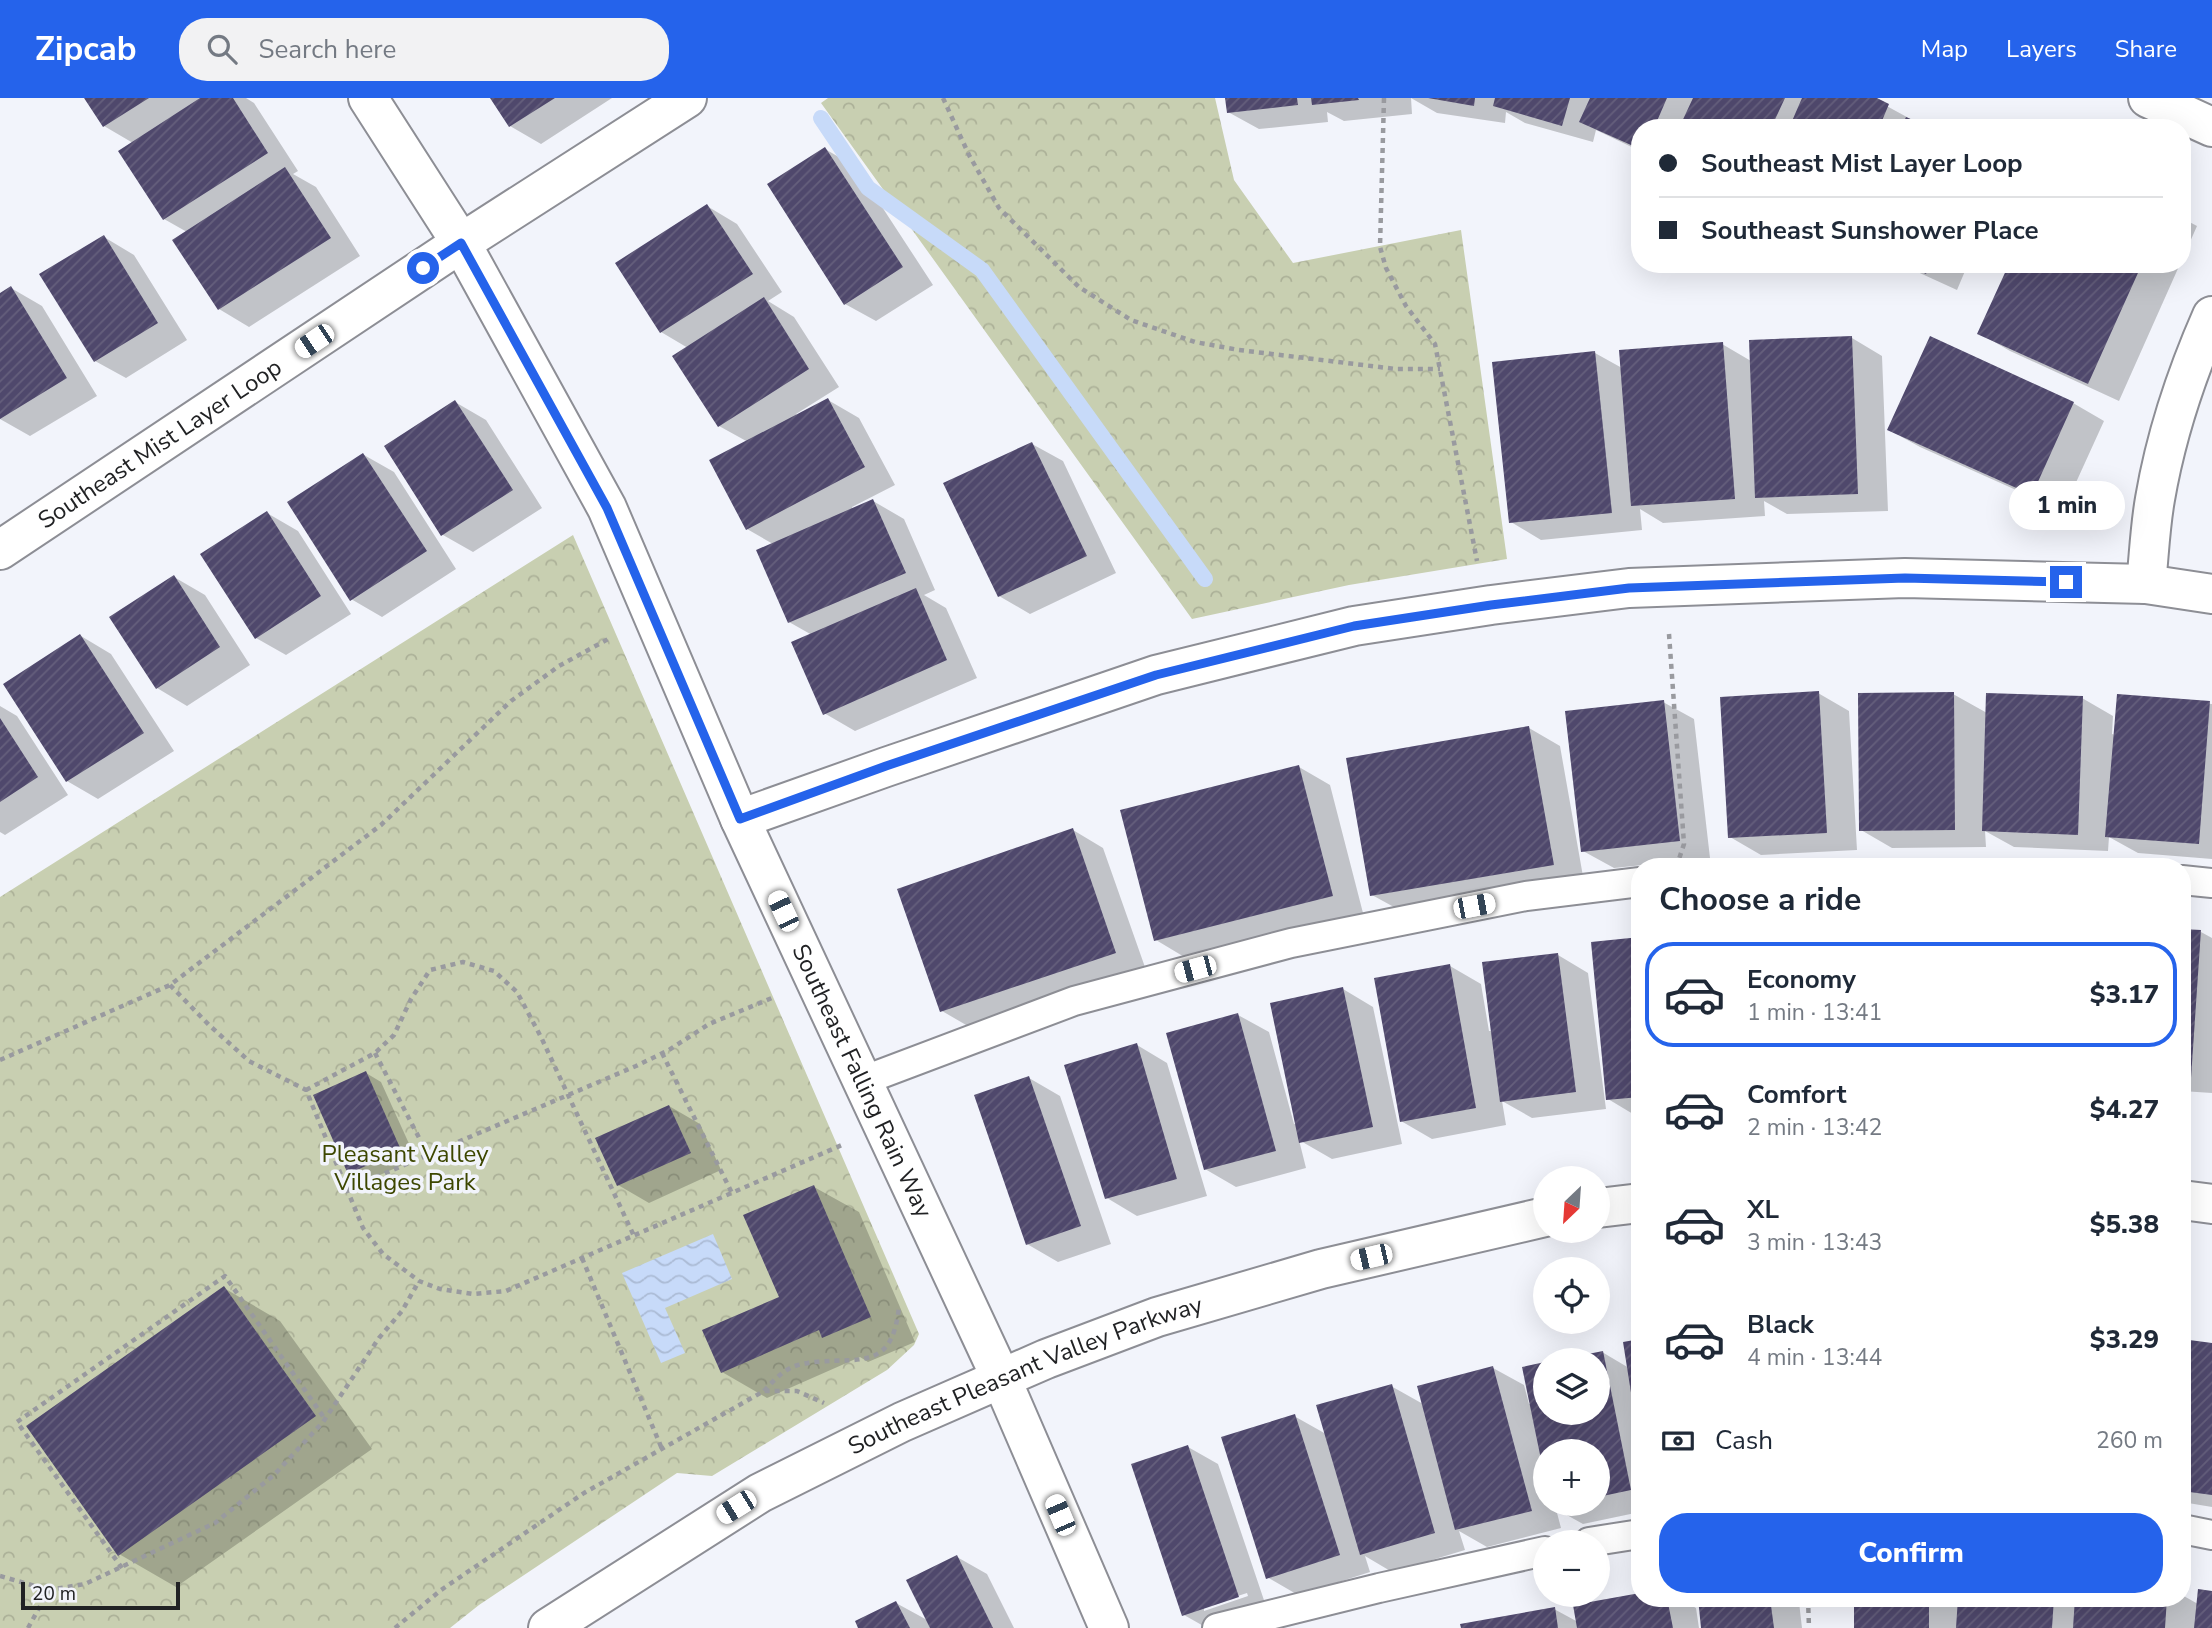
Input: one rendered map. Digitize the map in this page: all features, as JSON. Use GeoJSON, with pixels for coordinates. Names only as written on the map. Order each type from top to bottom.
{"type":"FeatureCollection","features":[{"type":"Feature","properties":{"kind":"street","name":"Southeast Falling Rain Way"},"geometry":{"type":"LineString","coordinates":[[368,98],[461,243],[607,508],[740,819],[1001,1378],[1109,1628]]}},
{"type":"Feature","properties":{"kind":"street","name":"Southeast Mist Layer Loop"},"geometry":{"type":"LineString","coordinates":[[0,550],[461,243],[687,98]]}},
{"type":"Feature","properties":{"kind":"street"},"geometry":{"type":"LineString","coordinates":[[2148,98],[2212,127]]}},
{"type":"Feature","properties":{"kind":"street"},"geometry":{"type":"LineString","coordinates":[[2146,584],[2155,502],[2168,436],[2189,369],[2212,316]]}},
{"type":"Feature","properties":{"kind":"street"},"geometry":{"type":"LineString","coordinates":[[740,819],[886,766],[1156,675],[1354,626],[1491,605],[1629,588],[1905,578],[2146,584],[2212,594]]}},
{"type":"Feature","properties":{"kind":"street"},"geometry":{"type":"LineString","coordinates":[[2191,1201],[2212,1204]]}},
{"type":"Feature","properties":{"kind":"street"},"geometry":{"type":"LineString","coordinates":[[1610,1207],[1631,1204]]}},
{"type":"Feature","properties":{"kind":"street","name":"Southeast Pleasant Valley Parkway"},"geometry":{"type":"LineString","coordinates":[[548,1628],[760,1493],[902,1422],[1001,1378],[1157,1317],[1313,1271],[1533,1220]]}},
{"type":"Feature","properties":{"kind":"lane"},"geometry":{"type":"LineString","coordinates":[[2191,881],[2212,883]]}},
{"type":"Feature","properties":{"kind":"lane"},"geometry":{"type":"LineString","coordinates":[[862,1081],[1074,1002],[1292,943],[1526,896],[1631,883]]}},
{"type":"Feature","properties":{"kind":"lane"},"geometry":{"type":"LineString","coordinates":[[2191,1531],[2212,1535]]}},
{"type":"Feature","properties":{"kind":"lane"},"geometry":{"type":"LineString","coordinates":[[1610,1539],[1631,1535]]}},
{"type":"Feature","properties":{"kind":"lane"},"geometry":{"type":"LineString","coordinates":[[1217,1628],[1533,1554]]}},
{"type":"Feature","properties":{"kind":"path"},"geometry":{"type":"LineString","coordinates":[[943,98],[999,208],[1079,287],[1131,320],[1195,342],[1238,349],[1396,369],[1440,369]]}},
{"type":"Feature","properties":{"kind":"path"},"geometry":{"type":"LineString","coordinates":[[1384,98],[1380,247],[1386,268],[1406,306],[1435,344],[1478,564]]}},
{"type":"Feature","properties":{"kind":"path"},"geometry":{"type":"LineString","coordinates":[[1666,587],[1684,844],[1680,858]]}},
{"type":"Feature","properties":{"kind":"path"},"geometry":{"type":"LineString","coordinates":[[0,1060],[170,985],[381,825],[511,701],[559,666],[653,616]]}},
{"type":"Feature","properties":{"kind":"path"},"geometry":{"type":"LineString","coordinates":[[306,1090],[375,1053],[394,1035],[411,999],[430,970],[463,962],[494,971],[517,992],[541,1037],[634,1236]]}},
{"type":"Feature","properties":{"kind":"path"},"geometry":{"type":"LineString","coordinates":[[348,1189],[662,1054],[709,1024],[815,980]]}},
{"type":"Feature","properties":{"kind":"path"},"geometry":{"type":"LineString","coordinates":[[170,985],[209,1026],[250,1061],[306,1090],[363,1228],[383,1254],[419,1281],[440,1289],[473,1294],[506,1291],[883,1127]]}},
{"type":"Feature","properties":{"kind":"path"},"geometry":{"type":"LineString","coordinates":[[375,1053],[428,1155]]}},
{"type":"Feature","properties":{"kind":"path"},"geometry":{"type":"LineString","coordinates":[[662,1054],[732,1193]]}},
{"type":"Feature","properties":{"kind":"path"},"geometry":{"type":"LineString","coordinates":[[582,1258],[662,1449]]}},
{"type":"Feature","properties":{"kind":"path"},"geometry":{"type":"LineString","coordinates":[[122,1568],[17,1422],[225,1276],[325,1419]]}},
{"type":"Feature","properties":{"kind":"path"},"geometry":{"type":"LineString","coordinates":[[0,1576],[49,1590],[85,1584],[215,1523],[274,1475],[325,1419],[379,1338],[402,1311],[419,1281]]}},
{"type":"Feature","properties":{"kind":"path"},"geometry":{"type":"LineString","coordinates":[[395,1628],[442,1590],[584,1493],[764,1391],[779,1374],[797,1365],[867,1358],[885,1351],[897,1331],[900,1306]]}},
{"type":"Feature","properties":{"kind":"path"},"geometry":{"type":"LineString","coordinates":[[764,1391],[797,1391],[824,1403]]}},
{"type":"Feature","properties":{"kind":"path"},"geometry":{"type":"LineString","coordinates":[[28,1628],[49,1590]]}},
{"type":"Feature","properties":{"kind":"path"},"geometry":{"type":"LineString","coordinates":[[1808,1607],[1809,1628]]}},
{"type":"Feature","properties":{"kind":"green space"},"geometry":{"type":"Polygon","coordinates":[[[828,98],[1215,98],[1234,180],[1293,263],[1461,230],[1507,559],[1349,585],[1192,619],[821,103],[828,98]]]}},
{"type":"Feature","properties":{"kind":"green space","name":"Pleasant Valley Villages Park"},"geometry":{"type":"Polygon","coordinates":[[[573,535],[919,1334],[914,1345],[887,1370],[712,1476],[677,1473],[479,1605],[450,1628],[0,1628],[0,897],[573,535]]]}},
{"type":"Feature","properties":{"kind":"water"},"geometry":{"type":"Polygon","coordinates":[[[713,1234],[732,1279],[665,1308],[685,1353],[661,1363],[622,1273],[713,1234]]]}},
{"type":"Feature","properties":{"kind":"building"},"geometry":{"type":"Polygon","coordinates":[[[84,98],[149,98],[103,127],[84,98]]]}},
{"type":"Feature","properties":{"kind":"building"},"geometry":{"type":"Polygon","coordinates":[[[200,98],[233,98],[268,153],[163,220],[118,151],[200,98]]]}},
{"type":"Feature","properties":{"kind":"building"},"geometry":{"type":"Polygon","coordinates":[[[490,98],[555,98],[509,127],[490,98]]]}},
{"type":"Feature","properties":{"kind":"building"},"geometry":{"type":"Polygon","coordinates":[[[1225,98],[1297,98],[1298,105],[1227,113],[1225,98]]]}},
{"type":"Feature","properties":{"kind":"building"},"geometry":{"type":"Polygon","coordinates":[[[1311,98],[1358,98],[1359,100],[1312,105],[1311,98]]]}},
{"type":"Feature","properties":{"kind":"building"},"geometry":{"type":"Polygon","coordinates":[[[1428,98],[1475,98],[1474,106],[1428,98]]]}},
{"type":"Feature","properties":{"kind":"building"},"geometry":{"type":"Polygon","coordinates":[[[1495,98],[1570,98],[1562,126],[1493,106],[1495,98]]]}},
{"type":"Feature","properties":{"kind":"building"},"geometry":{"type":"Polygon","coordinates":[[[1590,98],[1667,98],[1658,119],[1631,119],[1631,145],[1579,122],[1590,98]]]}},
{"type":"Feature","properties":{"kind":"building"},"geometry":{"type":"Polygon","coordinates":[[[1693,98],[1785,98],[1775,119],[1683,119],[1693,98]]]}},
{"type":"Feature","properties":{"kind":"building"},"geometry":{"type":"Polygon","coordinates":[[[1802,98],[1877,98],[1889,104],[1883,119],[1793,119],[1802,98]]]}},
{"type":"Feature","properties":{"kind":"building"},"geometry":{"type":"Polygon","coordinates":[[[825,147],[903,267],[844,305],[767,184],[825,147]]]}},
{"type":"Feature","properties":{"kind":"building"},"geometry":{"type":"Polygon","coordinates":[[[285,167],[331,238],[218,310],[172,240],[285,167]]]}},
{"type":"Feature","properties":{"kind":"building"},"geometry":{"type":"Polygon","coordinates":[[[707,204],[753,274],[660,333],[615,263],[707,204]]]}},
{"type":"Feature","properties":{"kind":"building"},"geometry":{"type":"Polygon","coordinates":[[[104,235],[158,323],[94,362],[39,274],[104,235]]]}},
{"type":"Feature","properties":{"kind":"building"},"geometry":{"type":"Polygon","coordinates":[[[2005,273],[2138,273],[2088,384],[1977,334],[2005,273]]]}},
{"type":"Feature","properties":{"kind":"building"},"geometry":{"type":"Polygon","coordinates":[[[11,286],[67,378],[0,419],[0,293],[11,286]]]}},
{"type":"Feature","properties":{"kind":"building"},"geometry":{"type":"Polygon","coordinates":[[[764,297],[809,369],[718,427],[672,356],[764,297]]]}},
{"type":"Feature","properties":{"kind":"building"},"geometry":{"type":"Polygon","coordinates":[[[1852,336],[1858,494],[1755,498],[1749,340],[1852,336]]]}},
{"type":"Feature","properties":{"kind":"building"},"geometry":{"type":"Polygon","coordinates":[[[1930,336],[2074,402],[2032,495],[1887,430],[1930,336]]]}},
{"type":"Feature","properties":{"kind":"building"},"geometry":{"type":"Polygon","coordinates":[[[1723,342],[1735,499],[1631,506],[1619,350],[1723,342]]]}},
{"type":"Feature","properties":{"kind":"building"},"geometry":{"type":"Polygon","coordinates":[[[1595,351],[1612,513],[1509,523],[1492,362],[1595,351]]]}},
{"type":"Feature","properties":{"kind":"building"},"geometry":{"type":"Polygon","coordinates":[[[828,398],[865,467],[746,530],[709,460],[828,398]]]}},
{"type":"Feature","properties":{"kind":"building"},"geometry":{"type":"Polygon","coordinates":[[[455,400],[513,490],[441,536],[384,446],[455,400]]]}},
{"type":"Feature","properties":{"kind":"building"},"geometry":{"type":"Polygon","coordinates":[[[1032,442],[1087,556],[998,597],[943,483],[1032,442]]]}},
{"type":"Feature","properties":{"kind":"building"},"geometry":{"type":"Polygon","coordinates":[[[363,453],[427,551],[350,601],[287,502],[363,453]]]}},
{"type":"Feature","properties":{"kind":"building"},"geometry":{"type":"Polygon","coordinates":[[[873,499],[906,573],[788,623],[756,550],[873,499]]]}},
{"type":"Feature","properties":{"kind":"building"},"geometry":{"type":"Polygon","coordinates":[[[267,511],[321,596],[255,639],[200,554],[267,511]]]}},
{"type":"Feature","properties":{"kind":"building"},"geometry":{"type":"Polygon","coordinates":[[[174,575],[220,647],[156,689],[109,617],[174,575]]]}},
{"type":"Feature","properties":{"kind":"building"},"geometry":{"type":"Polygon","coordinates":[[[916,588],[947,660],[823,715],[791,642],[916,588]]]}},
{"type":"Feature","properties":{"kind":"building"},"geometry":{"type":"Polygon","coordinates":[[[80,634],[144,733],[66,782],[3,684],[80,634]]]}},
{"type":"Feature","properties":{"kind":"building"},"geometry":{"type":"Polygon","coordinates":[[[1819,691],[1827,833],[1728,838],[1720,697],[1819,691]]]}},
{"type":"Feature","properties":{"kind":"building"},"geometry":{"type":"Polygon","coordinates":[[[1954,692],[1955,830],[1859,831],[1858,693],[1954,692]]]}},
{"type":"Feature","properties":{"kind":"building"},"geometry":{"type":"Polygon","coordinates":[[[1986,693],[2083,696],[2078,835],[1982,831],[1986,693]]]}},
{"type":"Feature","properties":{"kind":"building"},"geometry":{"type":"Polygon","coordinates":[[[2117,694],[2210,701],[2199,844],[2105,837],[2117,694]]]}},
{"type":"Feature","properties":{"kind":"building"},"geometry":{"type":"Polygon","coordinates":[[[1664,700],[1680,841],[1581,852],[1565,711],[1664,700]]]}},
{"type":"Feature","properties":{"kind":"building"},"geometry":{"type":"Polygon","coordinates":[[[0,718],[38,777],[0,802],[0,718]]]}},
{"type":"Feature","properties":{"kind":"building"},"geometry":{"type":"Polygon","coordinates":[[[1529,726],[1554,865],[1370,896],[1346,758],[1529,726]]]}},
{"type":"Feature","properties":{"kind":"building"},"geometry":{"type":"Polygon","coordinates":[[[1299,765],[1333,896],[1154,941],[1120,810],[1299,765]]]}},
{"type":"Feature","properties":{"kind":"building"},"geometry":{"type":"Polygon","coordinates":[[[1073,828],[1116,953],[940,1012],[897,889],[1073,828]]]}},
{"type":"Feature","properties":{"kind":"building"},"geometry":{"type":"Polygon","coordinates":[[[2191,929],[2201,930],[2191,1078],[2191,929]]]}},
{"type":"Feature","properties":{"kind":"building"},"geometry":{"type":"Polygon","coordinates":[[[1631,938],[1631,1098],[1606,1100],[1591,942],[1631,938]]]}},
{"type":"Feature","properties":{"kind":"building"},"geometry":{"type":"Polygon","coordinates":[[[1558,953],[1576,1092],[1500,1102],[1482,962],[1558,953]]]}},
{"type":"Feature","properties":{"kind":"building"},"geometry":{"type":"Polygon","coordinates":[[[1450,964],[1476,1108],[1400,1122],[1374,978],[1450,964]]]}},
{"type":"Feature","properties":{"kind":"building"},"geometry":{"type":"Polygon","coordinates":[[[1343,987],[1373,1127],[1299,1143],[1270,1003],[1343,987]]]}},
{"type":"Feature","properties":{"kind":"building"},"geometry":{"type":"Polygon","coordinates":[[[1238,1013],[1276,1151],[1204,1170],[1166,1033],[1238,1013]]]}},
{"type":"Feature","properties":{"kind":"building"},"geometry":{"type":"Polygon","coordinates":[[[1137,1043],[1177,1179],[1105,1199],[1064,1065],[1137,1043]]]}},
{"type":"Feature","properties":{"kind":"building"},"geometry":{"type":"Polygon","coordinates":[[[366,1071],[401,1150],[348,1174],[313,1095],[366,1071]]]}},
{"type":"Feature","properties":{"kind":"building"},"geometry":{"type":"Polygon","coordinates":[[[1029,1076],[1081,1226],[1026,1245],[974,1095],[1029,1076]]]}},
{"type":"Feature","properties":{"kind":"building"},"geometry":{"type":"Polygon","coordinates":[[[669,1105],[691,1153],[617,1186],[595,1138],[669,1105]]]}},
{"type":"Feature","properties":{"kind":"building"},"geometry":{"type":"Polygon","coordinates":[[[814,1185],[871,1317],[822,1338],[819,1330],[721,1373],[702,1330],[779,1297],[743,1215],[814,1185]]]}},
{"type":"Feature","properties":{"kind":"building"},"geometry":{"type":"Polygon","coordinates":[[[224,1286],[316,1416],[118,1556],[26,1426],[224,1286]]]}},
{"type":"Feature","properties":{"kind":"building"},"geometry":{"type":"Polygon","coordinates":[[[2191,1340],[2212,1343],[2212,1495],[2191,1492],[2191,1340]]]}},
{"type":"Feature","properties":{"kind":"building"},"geometry":{"type":"Polygon","coordinates":[[[1631,1341],[1631,1393],[1623,1342],[1631,1341]]]}},
{"type":"Feature","properties":{"kind":"building"},"geometry":{"type":"Polygon","coordinates":[[[1533,1365],[1533,1420],[1522,1367],[1533,1365]]]}},
{"type":"Feature","properties":{"kind":"building"},"geometry":{"type":"Polygon","coordinates":[[[1493,1366],[1532,1511],[1455,1530],[1417,1386],[1493,1366]]]}},
{"type":"Feature","properties":{"kind":"building"},"geometry":{"type":"Polygon","coordinates":[[[1392,1384],[1435,1533],[1360,1555],[1316,1405],[1392,1384]]]}},
{"type":"Feature","properties":{"kind":"building"},"geometry":{"type":"Polygon","coordinates":[[[1610,1386],[1631,1490],[1610,1494],[1610,1439],[1537,1439],[1534,1425],[1610,1425],[1610,1386]]]}},
{"type":"Feature","properties":{"kind":"building"},"geometry":{"type":"Polygon","coordinates":[[[1295,1414],[1340,1555],[1266,1579],[1221,1437],[1295,1414]]]}},
{"type":"Feature","properties":{"kind":"building"},"geometry":{"type":"Polygon","coordinates":[[[1188,1445],[1239,1597],[1182,1616],[1131,1464],[1188,1445]]]}},
{"type":"Feature","properties":{"kind":"building"},"geometry":{"type":"Polygon","coordinates":[[[957,1555],[993,1628],[930,1628],[906,1580],[957,1555]]]}},
{"type":"Feature","properties":{"kind":"building"},"geometry":{"type":"Polygon","coordinates":[[[2198,1589],[2212,1591],[2212,1628],[2194,1628],[2198,1589]]]}},
{"type":"Feature","properties":{"kind":"building"},"geometry":{"type":"Polygon","coordinates":[[[1631,1595],[1631,1607],[1669,1607],[1673,1628],[1577,1628],[1573,1607],[1610,1607],[1610,1598],[1631,1595]]]}},
{"type":"Feature","properties":{"kind":"building"},"geometry":{"type":"Polygon","coordinates":[[[896,1601],[910,1628],[858,1628],[855,1621],[896,1601]]]}},
{"type":"Feature","properties":{"kind":"building"},"geometry":{"type":"Polygon","coordinates":[[[1555,1607],[1558,1628],[1461,1628],[1460,1624],[1555,1607]]]}},
{"type":"Feature","properties":{"kind":"building"},"geometry":{"type":"Polygon","coordinates":[[[1699,1607],[1771,1607],[1774,1628],[1701,1628],[1699,1607]]]}},
{"type":"Feature","properties":{"kind":"building"},"geometry":{"type":"Polygon","coordinates":[[[1854,1607],[1929,1607],[1929,1628],[1854,1628],[1854,1607]]]}},
{"type":"Feature","properties":{"kind":"building"},"geometry":{"type":"Polygon","coordinates":[[[1957,1607],[2053,1607],[2052,1628],[1956,1628],[1957,1607]]]}},
{"type":"Feature","properties":{"kind":"building"},"geometry":{"type":"Polygon","coordinates":[[[2074,1607],[2166,1607],[2165,1628],[2073,1628],[2074,1607]]]}},
{"type":"Feature","properties":{"kind":"waterway"},"geometry":{"type":"LineString","coordinates":[[821,118],[868,188],[982,270],[1205,579]]}},
{"type":"Feature","properties":{"kind":"route"},"geometry":{"type":"LineString","coordinates":[[423,268],[461,243],[607,508],[740,819],[886,766],[1156,675],[1354,626],[1629,588],[1905,578],[2066,582]]}}]}
